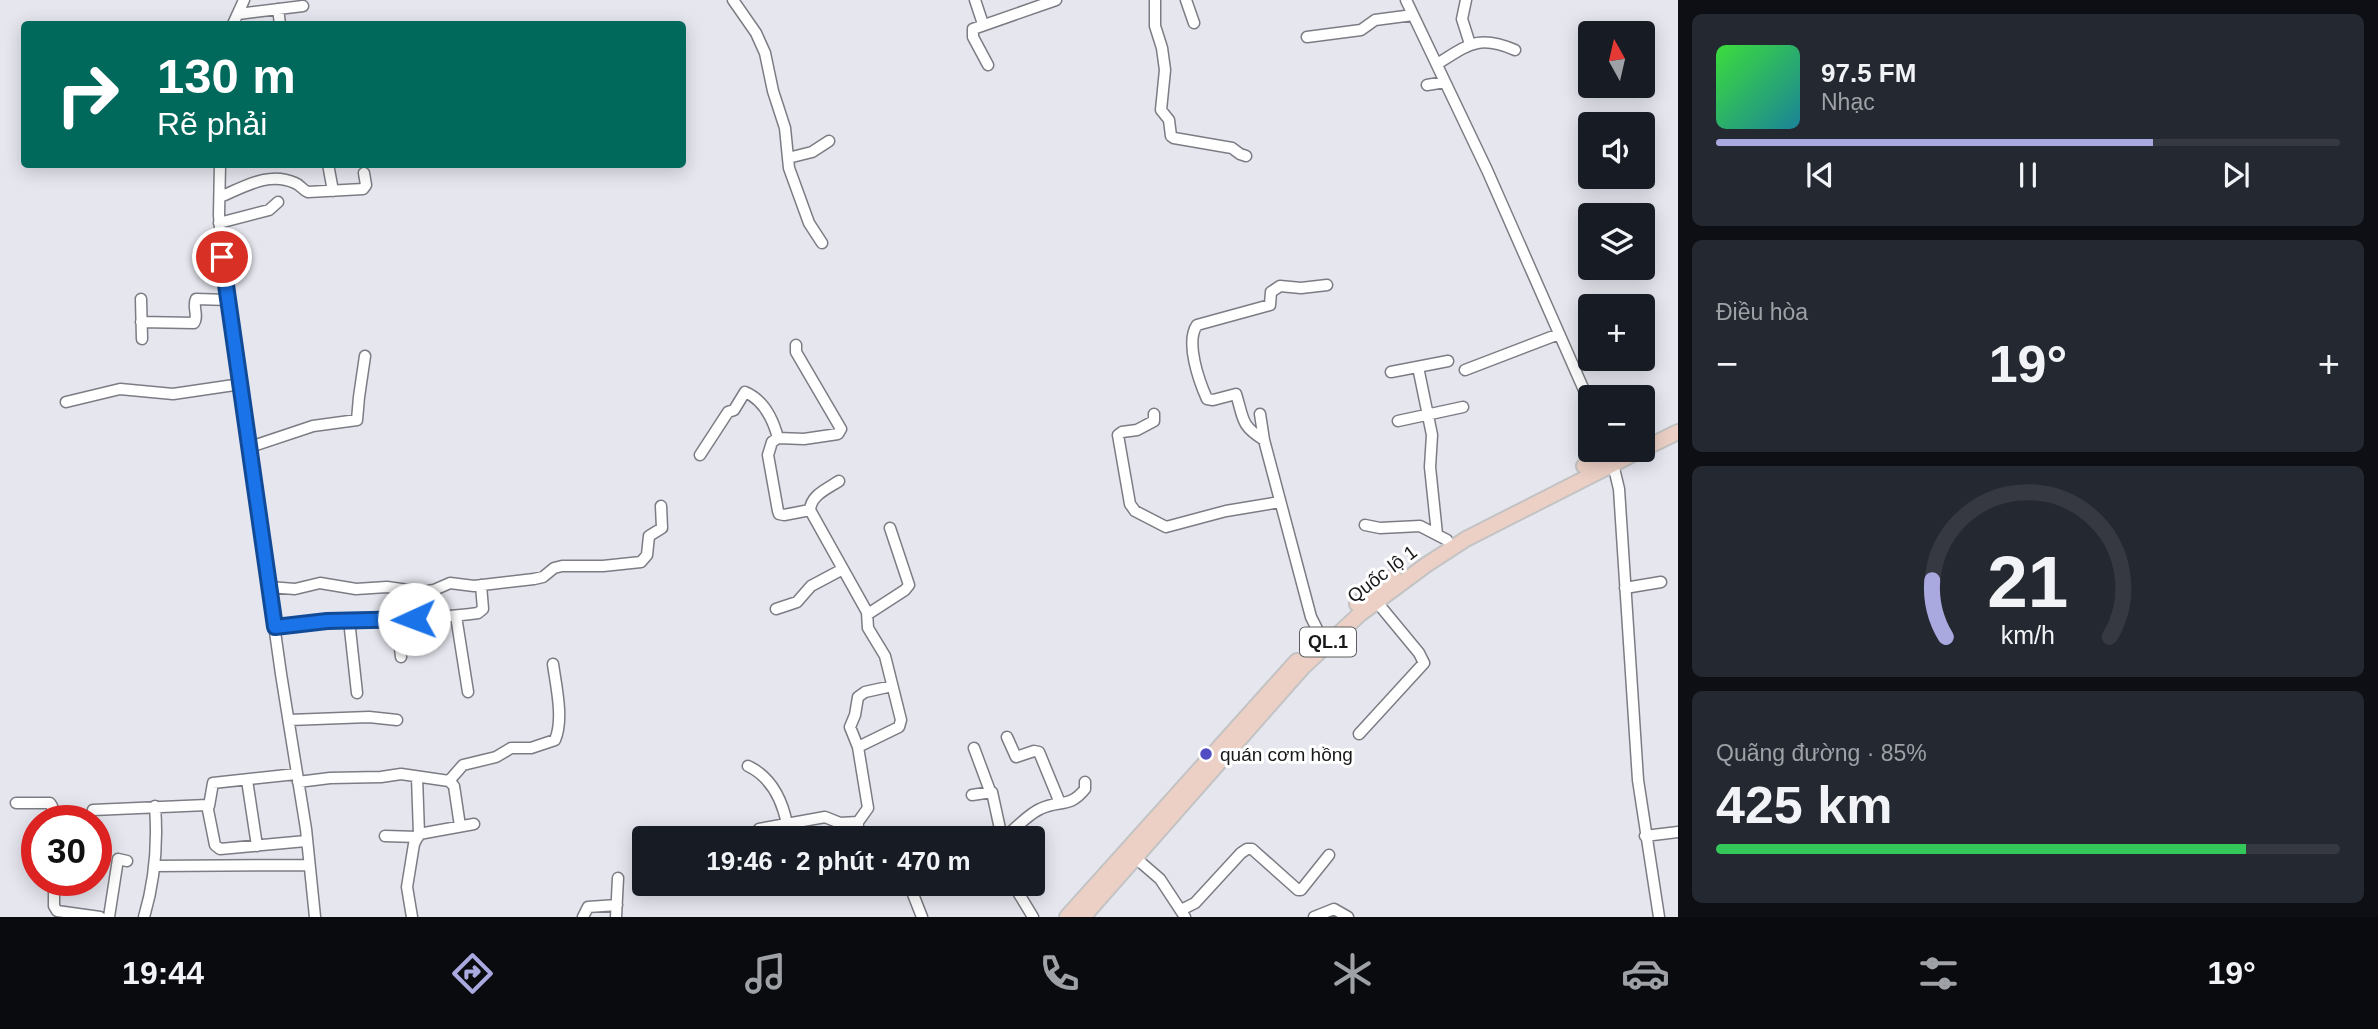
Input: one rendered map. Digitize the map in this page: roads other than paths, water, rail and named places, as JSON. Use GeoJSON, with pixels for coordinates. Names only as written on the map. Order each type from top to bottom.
{"type":"FeatureCollection","features":[{"type":"Feature","properties":{"kind":"highway"},"geometry":{"type":"LineString","coordinates":[[1655,433],[1678,422]]}},
{"type":"Feature","properties":{"kind":"highway","name":"Quốc lộ 1"},"geometry":{"type":"LineString","coordinates":[[1655,443],[1678,432]]}},
{"type":"Feature","properties":{"kind":"highway","name":"Quốc lộ 1"},"geometry":{"type":"LineString","coordinates":[[1083,917],[1131,855],[1276,683],[1334,622],[1442,537],[1596,462]]}},
{"type":"Feature","properties":{"kind":"highway","name":"Quốc lộ 1"},"geometry":{"type":"LineString","coordinates":[[1067,917],[1131,855],[1341,629],[1376,601],[1466,539],[1598,462]]}},
{"type":"Feature","properties":{"kind":"street"},"geometry":{"type":"LineString","coordinates":[[234,21],[243,0]]}},
{"type":"Feature","properties":{"kind":"street"},"geometry":{"type":"LineString","coordinates":[[733,0],[756,33],[765,53],[773,91],[793,157],[789,169],[809,223],[822,243]]}},
{"type":"Feature","properties":{"kind":"street"},"geometry":{"type":"LineString","coordinates":[[975,0],[983,24]]}},
{"type":"Feature","properties":{"kind":"street"},"geometry":{"type":"LineString","coordinates":[[988,65],[972,34],[973,29],[1056,0]]}},
{"type":"Feature","properties":{"kind":"street"},"geometry":{"type":"LineString","coordinates":[[1155,0],[1155,26],[1165,70],[1161,110],[1169,120],[1171,136],[1232,148],[1247,156]]}},
{"type":"Feature","properties":{"kind":"street"},"geometry":{"type":"LineString","coordinates":[[1186,0],[1194,23]]}},
{"type":"Feature","properties":{"kind":"street"},"geometry":{"type":"LineString","coordinates":[[1406,0],[1490,176],[1582,385]]}},
{"type":"Feature","properties":{"kind":"street"},"geometry":{"type":"LineString","coordinates":[[1466,0],[1462,19],[1470,44]]}},
{"type":"Feature","properties":{"kind":"street"},"geometry":{"type":"LineString","coordinates":[[238,14],[303,6]]}},
{"type":"Feature","properties":{"kind":"street"},"geometry":{"type":"LineString","coordinates":[[278,9],[280,21]]}},
{"type":"Feature","properties":{"kind":"street"},"geometry":{"type":"LineString","coordinates":[[1307,37],[1361,30],[1375,20],[1413,15]]}},
{"type":"Feature","properties":{"kind":"street"},"geometry":{"type":"LineString","coordinates":[[1437,64],[1470,44],[1494,42],[1515,50]]}},
{"type":"Feature","properties":{"kind":"street"},"geometry":{"type":"LineString","coordinates":[[1427,85],[1445,82]]}},
{"type":"Feature","properties":{"kind":"street"},"geometry":{"type":"LineString","coordinates":[[793,157],[812,152],[829,141]]}},
{"type":"Feature","properties":{"kind":"street"},"geometry":{"type":"LineString","coordinates":[[220,168],[219,223],[315,917]]}},
{"type":"Feature","properties":{"kind":"street"},"geometry":{"type":"LineString","coordinates":[[329,168],[334,191]]}},
{"type":"Feature","properties":{"kind":"street"},"geometry":{"type":"LineString","coordinates":[[220,197],[266,178],[295,183],[305,192],[363,189],[366,185],[364,173]]}},
{"type":"Feature","properties":{"kind":"street"},"geometry":{"type":"LineString","coordinates":[[219,223],[269,210],[278,201]]}},
{"type":"Feature","properties":{"kind":"street"},"geometry":{"type":"LineString","coordinates":[[1264,440],[1245,425],[1236,394],[1210,401],[1207,399],[1194,358],[1195,327],[1270,304],[1271,292],[1280,286],[1301,289],[1327,285]]}},
{"type":"Feature","properties":{"kind":"street"},"geometry":{"type":"LineString","coordinates":[[141,299],[142,339]]}},
{"type":"Feature","properties":{"kind":"street"},"geometry":{"type":"LineString","coordinates":[[141,322],[194,323],[196,299],[229,300]]}},
{"type":"Feature","properties":{"kind":"street"},"geometry":{"type":"LineString","coordinates":[[1465,370],[1559,334]]}},
{"type":"Feature","properties":{"kind":"street"},"geometry":{"type":"LineString","coordinates":[[796,345],[796,352],[841,429],[838,434],[804,439],[778,438],[772,442],[768,455],[778,513],[784,515],[810,510]]}},
{"type":"Feature","properties":{"kind":"street"},"geometry":{"type":"LineString","coordinates":[[250,447],[313,426],[358,420],[365,356]]}},
{"type":"Feature","properties":{"kind":"street"},"geometry":{"type":"LineString","coordinates":[[1391,372],[1448,361]]}},
{"type":"Feature","properties":{"kind":"street"},"geometry":{"type":"LineString","coordinates":[[1418,367],[1433,441],[1430,467],[1442,537]]}},
{"type":"Feature","properties":{"kind":"street"},"geometry":{"type":"LineString","coordinates":[[66,402],[120,389],[173,394],[241,384]]}},
{"type":"Feature","properties":{"kind":"street"},"geometry":{"type":"LineString","coordinates":[[700,455],[728,412],[733,411],[742,392],[764,407],[771,417],[778,438]]}},
{"type":"Feature","properties":{"kind":"street"},"geometry":{"type":"LineString","coordinates":[[1398,421],[1463,407]]}},
{"type":"Feature","properties":{"kind":"street"},"geometry":{"type":"LineString","coordinates":[[1154,414],[1154,421],[1137,430],[1118,435],[1130,504],[1135,511],[1166,527],[1226,511],[1280,502]]}},
{"type":"Feature","properties":{"kind":"street"},"geometry":{"type":"LineString","coordinates":[[1260,414],[1264,440],[1311,617],[1321,637]]}},
{"type":"Feature","properties":{"kind":"street"},"geometry":{"type":"LineString","coordinates":[[1614,462],[1619,489],[1638,780],[1659,917]]}},
{"type":"Feature","properties":{"kind":"street"},"geometry":{"type":"LineString","coordinates":[[839,481],[815,497],[810,510],[868,614],[868,628],[885,656],[901,720],[900,726],[858,747]]}},
{"type":"Feature","properties":{"kind":"street"},"geometry":{"type":"LineString","coordinates":[[270,587],[295,589],[320,583],[356,589],[387,587],[422,592],[450,583],[481,585],[543,576],[562,566],[603,566],[644,561],[649,536],[662,528],[661,506]]}},
{"type":"Feature","properties":{"kind":"street"},"geometry":{"type":"LineString","coordinates":[[1365,525],[1380,528],[1420,526],[1442,537]]}},
{"type":"Feature","properties":{"kind":"street"},"geometry":{"type":"LineString","coordinates":[[868,614],[905,590],[909,584],[890,528]]}},
{"type":"Feature","properties":{"kind":"street"},"geometry":{"type":"LineString","coordinates":[[776,609],[797,602],[811,586],[843,569]]}},
{"type":"Feature","properties":{"kind":"street"},"geometry":{"type":"LineString","coordinates":[[1625,588],[1661,582]]}},
{"type":"Feature","properties":{"kind":"street"},"geometry":{"type":"LineString","coordinates":[[275,627],[349,620],[456,616],[481,612],[481,585]]}},
{"type":"Feature","properties":{"kind":"street"},"geometry":{"type":"LineString","coordinates":[[1359,734],[1424,663],[1417,650],[1376,601]]}},
{"type":"Feature","properties":{"kind":"street"},"geometry":{"type":"LineString","coordinates":[[456,616],[468,692]]}},
{"type":"Feature","properties":{"kind":"street"},"geometry":{"type":"LineString","coordinates":[[397,619],[401,657]]}},
{"type":"Feature","properties":{"kind":"street"},"geometry":{"type":"LineString","coordinates":[[349,620],[357,693]]}},
{"type":"Feature","properties":{"kind":"street"},"geometry":{"type":"LineString","coordinates":[[449,781],[463,765],[496,757],[511,748],[531,748],[555,740],[558,712],[553,664]]}},
{"type":"Feature","properties":{"kind":"street"},"geometry":{"type":"LineString","coordinates":[[858,826],[868,806],[858,747],[850,727],[858,697],[865,692],[892,686]]}},
{"type":"Feature","properties":{"kind":"street"},"geometry":{"type":"LineString","coordinates":[[289,720],[397,720]]}},
{"type":"Feature","properties":{"kind":"street"},"geometry":{"type":"LineString","coordinates":[[1007,737],[1016,757],[1040,751],[1060,803]]}},
{"type":"Feature","properties":{"kind":"street"},"geometry":{"type":"LineString","coordinates":[[974,748],[996,803],[1001,826]]}},
{"type":"Feature","properties":{"kind":"street"},"geometry":{"type":"LineString","coordinates":[[748,766],[760,772],[773,788],[781,801],[787,824]]}},
{"type":"Feature","properties":{"kind":"street"},"geometry":{"type":"LineString","coordinates":[[306,841],[217,848],[209,806],[212,783],[401,774],[449,781],[454,786],[460,826]]}},
{"type":"Feature","properties":{"kind":"street"},"geometry":{"type":"LineString","coordinates":[[412,917],[407,887],[418,835],[417,777]]}},
{"type":"Feature","properties":{"kind":"street"},"geometry":{"type":"LineString","coordinates":[[247,780],[257,846]]}},
{"type":"Feature","properties":{"kind":"street"},"geometry":{"type":"LineString","coordinates":[[1018,826],[1037,810],[1074,800],[1085,789],[1085,782]]}},
{"type":"Feature","properties":{"kind":"street"},"geometry":{"type":"LineString","coordinates":[[972,795],[990,792]]}},
{"type":"Feature","properties":{"kind":"street"},"geometry":{"type":"LineString","coordinates":[[16,803],[51,805]]}},
{"type":"Feature","properties":{"kind":"street"},"geometry":{"type":"LineString","coordinates":[[144,917],[155,866],[155,806]]}},
{"type":"Feature","properties":{"kind":"street"},"geometry":{"type":"LineString","coordinates":[[112,809],[209,806]]}},
{"type":"Feature","properties":{"kind":"street"},"geometry":{"type":"LineString","coordinates":[[776,826],[825,817],[840,823],[858,822]]}},
{"type":"Feature","properties":{"kind":"street"},"geometry":{"type":"LineString","coordinates":[[385,836],[418,835],[474,824]]}},
{"type":"Feature","properties":{"kind":"street"},"geometry":{"type":"LineString","coordinates":[[1645,836],[1678,832]]}},
{"type":"Feature","properties":{"kind":"street"},"geometry":{"type":"LineString","coordinates":[[1131,855],[1160,879],[1183,914],[1247,849],[1252,849],[1298,890],[1301,890],[1329,855]]}},
{"type":"Feature","properties":{"kind":"street"},"geometry":{"type":"LineString","coordinates":[[109,917],[118,859],[127,861]]}},
{"type":"Feature","properties":{"kind":"street"},"geometry":{"type":"LineString","coordinates":[[155,866],[309,865]]}},
{"type":"Feature","properties":{"kind":"street"},"geometry":{"type":"LineString","coordinates":[[617,917],[618,878]]}},
{"type":"Feature","properties":{"kind":"street"},"geometry":{"type":"LineString","coordinates":[[54,896],[57,911],[100,917]]}},
{"type":"Feature","properties":{"kind":"street"},"geometry":{"type":"LineString","coordinates":[[914,896],[922,917]]}},
{"type":"Feature","properties":{"kind":"street"},"geometry":{"type":"LineString","coordinates":[[1021,896],[1034,917]]}},
{"type":"Feature","properties":{"kind":"street"},"geometry":{"type":"LineString","coordinates":[[583,917],[588,907],[617,905]]}},
{"type":"Feature","properties":{"kind":"street"},"geometry":{"type":"LineString","coordinates":[[1314,917],[1334,909],[1348,917]]}},
{"type":"Feature","properties":{"kind":"place","name":"quán cơm hồng"},"geometry":{"type":"Point","coordinates":[1206,754]}}]}
